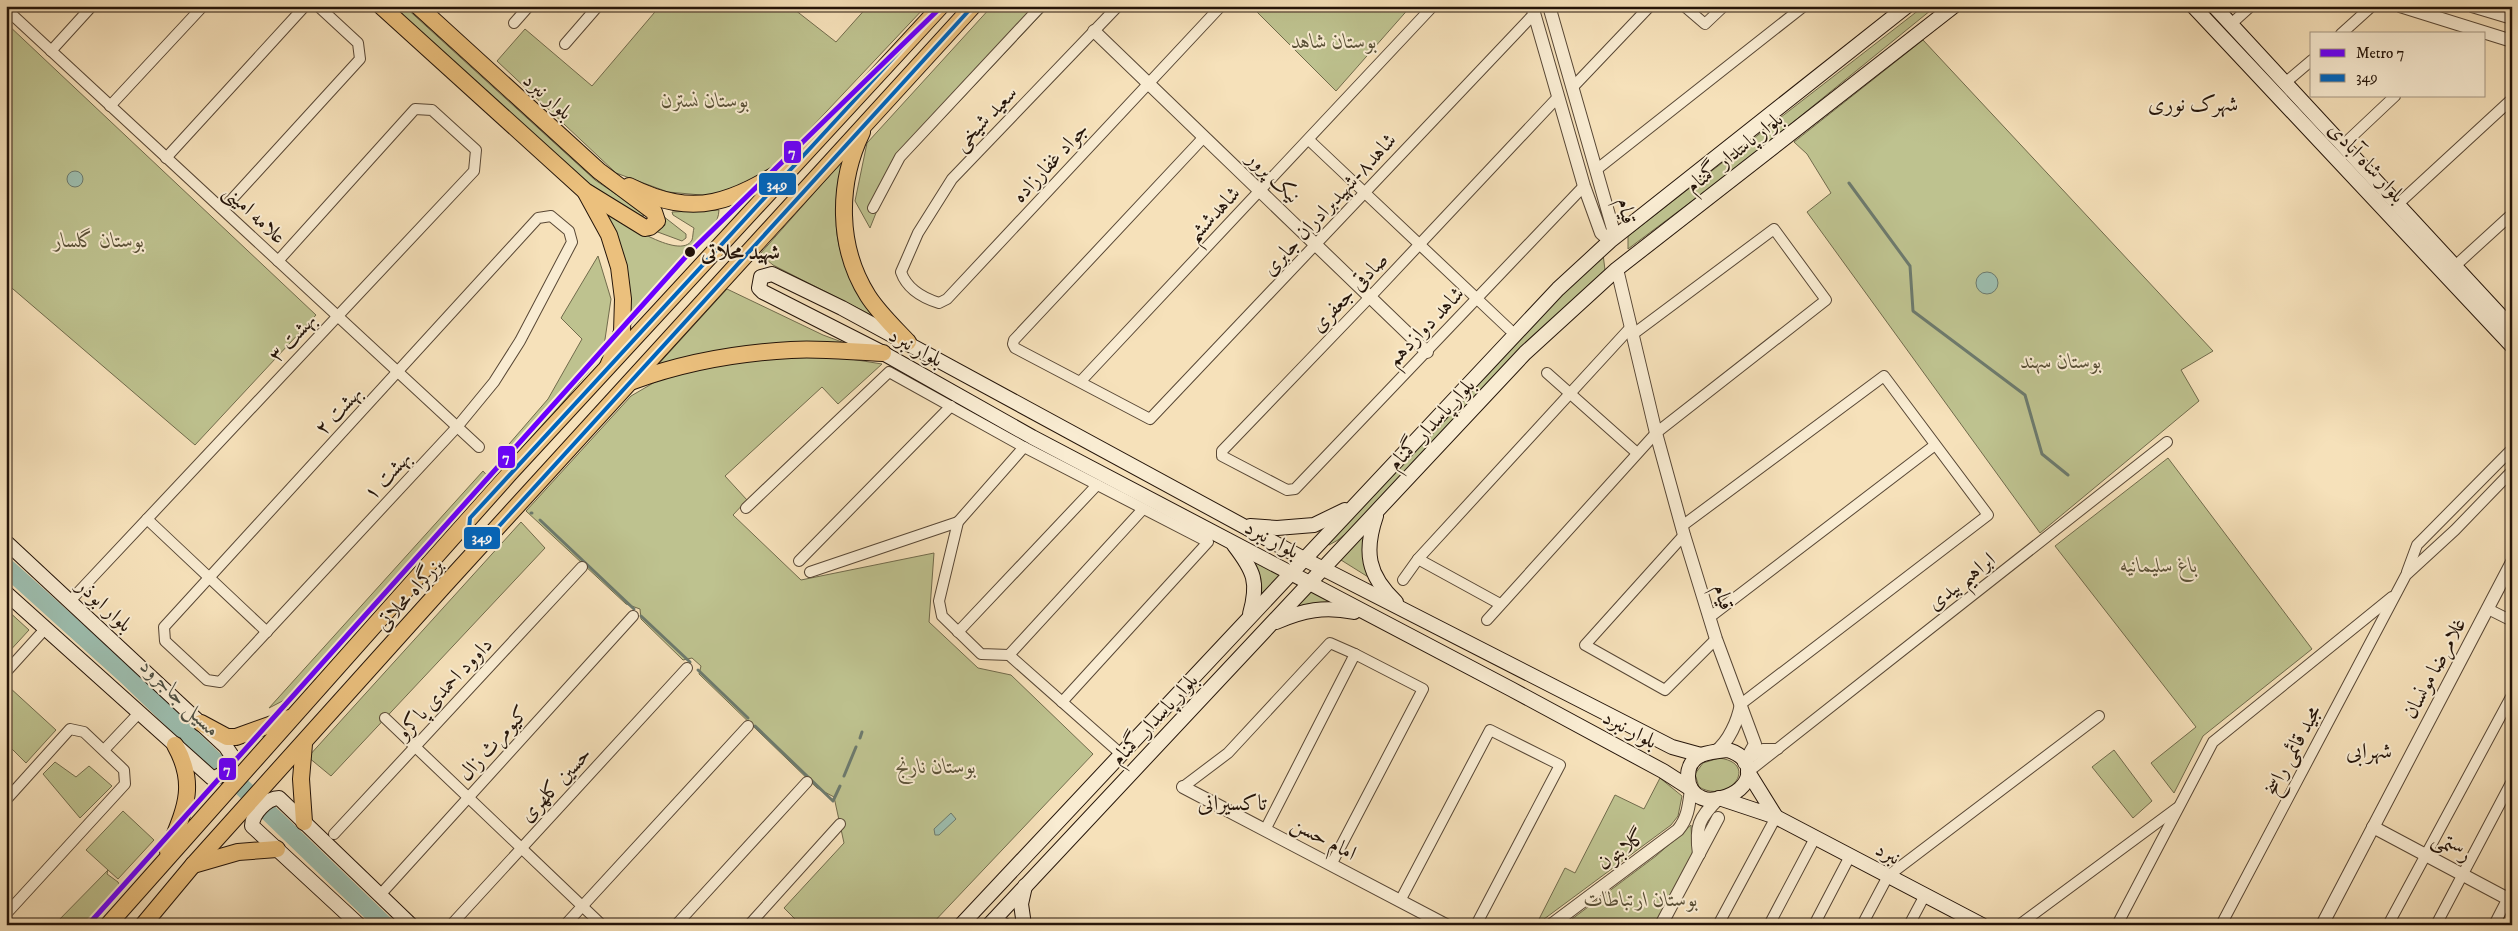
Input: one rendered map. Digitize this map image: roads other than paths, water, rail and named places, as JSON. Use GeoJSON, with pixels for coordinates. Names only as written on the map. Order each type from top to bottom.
{"type":"FeatureCollection","features":[{"type":"Feature","properties":{"kind":"main road"},"geometry":{"type":"LineString","coordinates":[[381,6],[585,191],[609,235],[619,267],[624,299],[622,332],[608,367]]}},
{"type":"Feature","properties":{"kind":"main road","name":"بلوار نبرد"},"geometry":{"type":"LineString","coordinates":[[418,6],[599,171],[654,212],[656,221],[650,227],[645,228],[585,191]]}},
{"type":"Feature","properties":{"kind":"main road","name":"بزرگراه محلاتی"},"geometry":{"type":"LineString","coordinates":[[108,925],[470,518],[941,6]]}},
{"type":"Feature","properties":{"kind":"main road","name":"بزرگراه محلاتی"},"geometry":{"type":"LineString","coordinates":[[143,925],[193,865],[260,806],[304,744],[442,588],[973,6]]}},
{"type":"Feature","properties":{"kind":"main road","name":"بلوار پاسدار گمنام"},"geometry":{"type":"LineString","coordinates":[[961,925],[1507,342],[1558,290],[1610,241],[1907,6]]}},
{"type":"Feature","properties":{"kind":"main road","name":"بلوار پاسدار گمنام"},"geometry":{"type":"LineString","coordinates":[[997,923],[1025,886],[1525,354],[1617,269],[1954,6]]}},
{"type":"Feature","properties":{"kind":"main road","name":"بلوار شاه آبادی"},"geometry":{"type":"LineString","coordinates":[[2193,6],[2512,346]]}},
{"type":"Feature","properties":{"kind":"main road","name":"بلوار شاه آبادی"},"geometry":{"type":"LineString","coordinates":[[2214,6],[2512,328]]}},
{"type":"Feature","properties":{"kind":"main road"},"geometry":{"type":"LineString","coordinates":[[869,119],[856,144],[846,181],[843,208],[850,260],[868,297],[880,313],[908,342]]}},
{"type":"Feature","properties":{"kind":"main road"},"geometry":{"type":"LineString","coordinates":[[599,171],[641,192],[675,202],[708,203],[747,192],[796,162]]}},
{"type":"Feature","properties":{"kind":"main road","name":"بلوار نبرد"},"geometry":{"type":"LineString","coordinates":[[1691,789],[1612,744],[1032,437],[883,353],[763,292],[759,288],[758,282],[761,277],[772,274],[842,308],[908,342],[1304,559],[1672,747],[1701,755]]}},
{"type":"Feature","properties":{"kind":"main road"},"geometry":{"type":"LineString","coordinates":[[832,328],[818,313],[820,308],[824,305],[842,308]]}},
{"type":"Feature","properties":{"kind":"main road"},"geometry":{"type":"LineString","coordinates":[[631,382],[675,366],[725,357],[792,350],[883,353]]}},
{"type":"Feature","properties":{"kind":"main road"},"geometry":{"type":"LineString","coordinates":[[1244,526],[1277,528],[1314,524],[1353,506]]}},
{"type":"Feature","properties":{"kind":"main road"},"geometry":{"type":"LineString","coordinates":[[1378,510],[1370,534],[1369,564],[1388,594],[1405,611]]}},
{"type":"Feature","properties":{"kind":"main road"},"geometry":{"type":"LineString","coordinates":[[470,518],[469,529],[473,536],[481,538],[490,535]]}},
{"type":"Feature","properties":{"kind":"main road","name":"بلوار ابوذر"},"geometry":{"type":"LineString","coordinates":[[6,542],[71,600],[226,747],[232,756],[225,770],[212,778],[6,593]]}},
{"type":"Feature","properties":{"kind":"main road"},"geometry":{"type":"LineString","coordinates":[[1232,542],[1252,570],[1256,594],[1249,617]]}},
{"type":"Feature","properties":{"kind":"main road"},"geometry":{"type":"LineString","coordinates":[[424,569],[437,564],[446,566],[447,570],[442,588]]}},
{"type":"Feature","properties":{"kind":"main road"},"geometry":{"type":"LineString","coordinates":[[1270,624],[1312,608],[1337,608],[1372,616]]}},
{"type":"Feature","properties":{"kind":"main road"},"geometry":{"type":"LineString","coordinates":[[201,723],[227,737],[236,737],[293,716]]}},
{"type":"Feature","properties":{"kind":"main road"},"geometry":{"type":"LineString","coordinates":[[304,744],[301,779],[304,822]]}},
{"type":"Feature","properties":{"kind":"main road"},"geometry":{"type":"LineString","coordinates":[[163,863],[183,812],[188,792],[187,772],[175,745]]}},
{"type":"Feature","properties":{"kind":"main road"},"geometry":{"type":"LineString","coordinates":[[1746,767],[1743,787],[1738,793],[1719,798],[1703,799],[1691,789],[1687,774],[1690,766],[1701,755],[1728,750],[1736,752],[1746,767],[1776,818]]}},
{"type":"Feature","properties":{"kind":"main road","name":"نبرد"},"geometry":{"type":"LineString","coordinates":[[1719,798],[1776,818],[1925,895],[1959,920],[1982,925]]}},
{"type":"Feature","properties":{"kind":"main road"},"geometry":{"type":"LineString","coordinates":[[260,806],[304,822],[411,925]]}},
{"type":"Feature","properties":{"kind":"main road"},"geometry":{"type":"LineString","coordinates":[[260,806],[277,849],[358,925]]}},
{"type":"Feature","properties":{"kind":"main road"},"geometry":{"type":"LineString","coordinates":[[193,865],[238,852],[277,849]]}},
{"type":"Feature","properties":{"kind":"main road"},"geometry":{"type":"LineString","coordinates":[[1024,925],[1021,904],[1025,886]]}},
{"type":"Feature","properties":{"kind":"street"},"geometry":{"type":"LineString","coordinates":[[51,51],[92,6]]}},
{"type":"Feature","properties":{"kind":"street"},"geometry":{"type":"LineString","coordinates":[[110,106],[203,6]]}},
{"type":"Feature","properties":{"kind":"street"},"geometry":{"type":"LineString","coordinates":[[166,158],[305,6]]}},
{"type":"Feature","properties":{"kind":"street"},"geometry":{"type":"LineString","coordinates":[[223,209],[360,59],[358,43],[318,6]]}},
{"type":"Feature","properties":{"kind":"street"},"geometry":{"type":"LineString","coordinates":[[514,23],[529,6]]}},
{"type":"Feature","properties":{"kind":"street"},"geometry":{"type":"LineString","coordinates":[[565,44],[598,6]]}},
{"type":"Feature","properties":{"kind":"street"},"geometry":{"type":"LineString","coordinates":[[873,208],[900,157],[1041,6]]}},
{"type":"Feature","properties":{"kind":"street","name":"سعید شیخی"},"geometry":{"type":"LineString","coordinates":[[901,272],[918,233],[952,179],[1118,6]]}},
{"type":"Feature","properties":{"kind":"street","name":"جواد غفارزاده"},"geometry":{"type":"LineString","coordinates":[[901,272],[904,281],[916,292],[939,303],[947,299],[1221,6]]}},
{"type":"Feature","properties":{"kind":"street","name":"شاهدششم"},"geometry":{"type":"LineString","coordinates":[[1081,381],[1433,6]]}},
{"type":"Feature","properties":{"kind":"street","name":"قیام"},"geometry":{"type":"LineString","coordinates":[[1533,10],[1584,186],[1601,233],[1610,241],[1613,228],[1549,6]]}},
{"type":"Feature","properties":{"kind":"street"},"geometry":{"type":"LineString","coordinates":[[1572,88],[1650,6]]}},
{"type":"Feature","properties":{"kind":"street"},"geometry":{"type":"LineString","coordinates":[[1684,6],[1705,24],[1724,6]]}},
{"type":"Feature","properties":{"kind":"street"},"geometry":{"type":"LineString","coordinates":[[1596,170],[1804,6]]}},
{"type":"Feature","properties":{"kind":"street"},"geometry":{"type":"LineString","coordinates":[[2231,24],[2251,6]]}},
{"type":"Feature","properties":{"kind":"street"},"geometry":{"type":"LineString","coordinates":[[2343,32],[2372,6]]}},
{"type":"Feature","properties":{"kind":"street"},"geometry":{"type":"LineString","coordinates":[[2400,6],[2465,31]]}},
{"type":"Feature","properties":{"kind":"street"},"geometry":{"type":"LineString","coordinates":[[2472,6],[2486,8],[2512,18]]}},
{"type":"Feature","properties":{"kind":"street","name":"علامه امینی"},"geometry":{"type":"LineString","coordinates":[[6,9],[479,447]]}},
{"type":"Feature","properties":{"kind":"street","name":"شاهد۸-شهیدبرادران جابری"},"geometry":{"type":"LineString","coordinates":[[1081,381],[1150,419],[1365,193],[1533,10]]}},
{"type":"Feature","properties":{"kind":"street","name":"نیک پرور"},"geometry":{"type":"LineString","coordinates":[[1094,31],[1427,352]]}},
{"type":"Feature","properties":{"kind":"street"},"geometry":{"type":"LineString","coordinates":[[2486,35],[2512,41]]}},
{"type":"Feature","properties":{"kind":"street"},"geometry":{"type":"LineString","coordinates":[[2285,83],[2310,62]]}},
{"type":"Feature","properties":{"kind":"street","name":"صادقی جعفری"},"geometry":{"type":"LineString","coordinates":[[1290,491],[1224,459],[1222,451],[1420,245],[1558,97]]}},
{"type":"Feature","properties":{"kind":"street"},"geometry":{"type":"LineString","coordinates":[[2343,146],[2393,98]]}},
{"type":"Feature","properties":{"kind":"street"},"geometry":{"type":"LineString","coordinates":[[2398,204],[2512,99]]}},
{"type":"Feature","properties":{"kind":"street","name":"بهشت ۳"},"geometry":{"type":"LineString","coordinates":[[71,600],[474,171],[476,150],[432,110],[415,109],[278,261]]}},
{"type":"Feature","properties":{"kind":"street"},"geometry":{"type":"LineString","coordinates":[[1081,381],[1016,348],[1013,344],[1014,340],[1204,137]]}},
{"type":"Feature","properties":{"kind":"street"},"geometry":{"type":"LineString","coordinates":[[1309,140],[1509,329]]}},
{"type":"Feature","properties":{"kind":"street","name":"شاهد دوازدهم"},"geometry":{"type":"LineString","coordinates":[[1290,491],[1296,488],[1584,186]]}},
{"type":"Feature","properties":{"kind":"street"},"geometry":{"type":"LineString","coordinates":[[2455,266],[2512,214]]}},
{"type":"Feature","properties":{"kind":"street","name":"بهشت ۱"},"geometry":{"type":"LineString","coordinates":[[164,627],[165,641],[207,680],[220,682],[457,427],[494,382],[520,341],[572,242],[569,231],[552,216],[538,218]]}},
{"type":"Feature","properties":{"kind":"street","name":"بهشت ۲"},"geometry":{"type":"LineString","coordinates":[[164,627],[538,218]]}},
{"type":"Feature","properties":{"kind":"street"},"geometry":{"type":"LineString","coordinates":[[1403,580],[1418,559],[1569,393],[1631,331],[1774,229],[1826,300],[1656,433],[1487,620]]}},
{"type":"Feature","properties":{"kind":"street","name":"قیام"},"geometry":{"type":"LineString","coordinates":[[1617,269],[1656,433],[1683,531],[1716,639],[1755,744],[1746,767]]}},
{"type":"Feature","properties":{"kind":"street"},"geometry":{"type":"LineString","coordinates":[[746,508],[889,372],[1024,447],[1208,542],[1062,702]]}},
{"type":"Feature","properties":{"kind":"street"},"geometry":{"type":"LineString","coordinates":[[1547,373],[1637,453]]}},
{"type":"Feature","properties":{"kind":"street"},"geometry":{"type":"LineString","coordinates":[[1715,752],[1722,747],[1737,721],[1741,704],[1988,515],[1884,376],[1683,531],[1585,645],[1665,690],[1716,639]]}},
{"type":"Feature","properties":{"kind":"street"},"geometry":{"type":"LineString","coordinates":[[799,561],[951,406]]}},
{"type":"Feature","properties":{"kind":"street","name":"ابراهیم بیدی"},"geometry":{"type":"LineString","coordinates":[[1746,767],[1778,748],[2166,442]]}},
{"type":"Feature","properties":{"kind":"street"},"geometry":{"type":"LineString","coordinates":[[1710,617],[1935,445]]}},
{"type":"Feature","properties":{"kind":"street"},"geometry":{"type":"LineString","coordinates":[[1024,447],[958,522],[939,601],[942,616],[981,654],[1010,655],[1120,754]]}},
{"type":"Feature","properties":{"kind":"street"},"geometry":{"type":"LineString","coordinates":[[2406,575],[2417,545],[2512,449]]}},
{"type":"Feature","properties":{"kind":"street"},"geometry":{"type":"LineString","coordinates":[[2406,575],[2455,530],[2512,471]]}},
{"type":"Feature","properties":{"kind":"street"},"geometry":{"type":"LineString","coordinates":[[958,632],[1097,485]]}},
{"type":"Feature","properties":{"kind":"street"},"geometry":{"type":"LineString","coordinates":[[1010,655],[1143,509]]}},
{"type":"Feature","properties":{"kind":"street"},"geometry":{"type":"LineString","coordinates":[[147,519],[267,632]]}},
{"type":"Feature","properties":{"kind":"street"},"geometry":{"type":"LineString","coordinates":[[810,572],[958,522]]}},
{"type":"Feature","properties":{"kind":"street"},"geometry":{"type":"LineString","coordinates":[[1418,559],[1500,604]]}},
{"type":"Feature","properties":{"kind":"street","name":"غلامرضا مونسان"},"geometry":{"type":"LineString","coordinates":[[2322,925],[2512,562]]}},
{"type":"Feature","properties":{"kind":"street","name":"داوود احمدی پاکرو"},"geometry":{"type":"LineString","coordinates":[[334,834],[582,567]]}},
{"type":"Feature","properties":{"kind":"street","name":"مجید قائمی راسخ"},"geometry":{"type":"LineString","coordinates":[[2221,925],[2406,575]]}},
{"type":"Feature","properties":{"kind":"street"},"geometry":{"type":"LineString","coordinates":[[2117,925],[2213,742],[2396,593]]}},
{"type":"Feature","properties":{"kind":"street"},"geometry":{"type":"LineString","coordinates":[[2488,608],[2512,621]]}},
{"type":"Feature","properties":{"kind":"street","name":"کیومرث زال"},"geometry":{"type":"LineString","coordinates":[[380,896],[633,616]]}},
{"type":"Feature","properties":{"kind":"street"},"geometry":{"type":"LineString","coordinates":[[6,672],[45,629]]}},
{"type":"Feature","properties":{"kind":"street"},"geometry":{"type":"LineString","coordinates":[[1183,787],[1228,753],[1330,643],[1424,689],[1332,865]]}},
{"type":"Feature","properties":{"kind":"street"},"geometry":{"type":"LineString","coordinates":[[1265,830],[1355,654]]}},
{"type":"Feature","properties":{"kind":"street","name":"حسین کلهری"},"geometry":{"type":"LineString","coordinates":[[451,925],[687,668]]}},
{"type":"Feature","properties":{"kind":"street"},"geometry":{"type":"LineString","coordinates":[[2388,925],[2512,695]]}},
{"type":"Feature","properties":{"kind":"street"},"geometry":{"type":"LineString","coordinates":[[104,750],[139,712]]}},
{"type":"Feature","properties":{"kind":"street"},"geometry":{"type":"LineString","coordinates":[[1862,925],[1888,876],[2099,716]]}},
{"type":"Feature","properties":{"kind":"street"},"geometry":{"type":"LineString","coordinates":[[385,718],[602,925]]}},
{"type":"Feature","properties":{"kind":"street"},"geometry":{"type":"LineString","coordinates":[[565,925],[748,726]]}},
{"type":"Feature","properties":{"kind":"street"},"geometry":{"type":"LineString","coordinates":[[6,800],[70,730],[84,732],[124,770],[125,784],[6,914]]}},
{"type":"Feature","properties":{"kind":"street"},"geometry":{"type":"LineString","coordinates":[[1400,901],[1490,730],[1560,765],[1476,925]]}},
{"type":"Feature","properties":{"kind":"street"},"geometry":{"type":"LineString","coordinates":[[676,925],[807,782]]}},
{"type":"Feature","properties":{"kind":"street"},"geometry":{"type":"LineString","coordinates":[[2436,925],[2512,782]]}},
{"type":"Feature","properties":{"kind":"street","name":"امام حسن"},"geometry":{"type":"LineString","coordinates":[[1183,787],[1446,925]]}},
{"type":"Feature","properties":{"kind":"street","name":"گلابتون"},"geometry":{"type":"LineString","coordinates":[[1551,925],[1678,830],[1685,822],[1691,789]]}},
{"type":"Feature","properties":{"kind":"street"},"geometry":{"type":"LineString","coordinates":[[1699,854],[1697,829],[1704,813],[1719,798]]}},
{"type":"Feature","properties":{"kind":"street"},"geometry":{"type":"LineString","coordinates":[[2019,925],[2180,806]]}},
{"type":"Feature","properties":{"kind":"street"},"geometry":{"type":"LineString","coordinates":[[1661,925],[1718,818]]}},
{"type":"Feature","properties":{"kind":"street"},"geometry":{"type":"LineString","coordinates":[[1718,925],[1776,818]]}},
{"type":"Feature","properties":{"kind":"street"},"geometry":{"type":"LineString","coordinates":[[749,925],[840,824]]}},
{"type":"Feature","properties":{"kind":"street","name":"رستمی"},"geometry":{"type":"LineString","coordinates":[[2373,827],[2510,897]]}},
{"type":"Feature","properties":{"kind":"street"},"geometry":{"type":"LineString","coordinates":[[1769,925],[1815,838]]}},
{"type":"Feature","properties":{"kind":"street"},"geometry":{"type":"LineString","coordinates":[[1814,925],[1850,856]]}},
{"type":"Feature","properties":{"kind":"street"},"geometry":{"type":"LineString","coordinates":[[1909,925],[1925,895]]}},
{"type":"Feature","properties":{"kind":"street"},"geometry":{"type":"LineString","coordinates":[[2494,925],[2510,897]]}},
{"type":"Feature","properties":{"kind":"waterway"},"geometry":{"type":"LineString","coordinates":[[1849,183],[1910,266],[1913,311],[2025,395],[2042,454],[2068,475]]}},
{"type":"Feature","properties":{"kind":"waterway"},"geometry":{"type":"LineString","coordinates":[[540,520],[634,609]]}},
{"type":"Feature","properties":{"kind":"waterway","name":"مسیل جاجرود"},"geometry":{"type":"LineString","coordinates":[[6,567],[127,676],[385,925]]}},
{"type":"Feature","properties":{"kind":"waterway"},"geometry":{"type":"LineString","coordinates":[[641,616],[690,662]]}},
{"type":"Feature","properties":{"kind":"waterway"},"geometry":{"type":"LineString","coordinates":[[698,670],[748,718]]}},
{"type":"Feature","properties":{"kind":"waterway"},"geometry":{"type":"LineString","coordinates":[[755,726],[833,801],[840,786]]}},
{"type":"Feature","properties":{"kind":"waterway"},"geometry":{"type":"LineString","coordinates":[[860,738],[862,732]]}},
{"type":"Feature","properties":{"kind":"waterway"},"geometry":{"type":"LineString","coordinates":[[844,776],[856,747]]}},
{"type":"Feature","properties":{"kind":"metro line","name":"7"},"geometry":{"type":"LineString","coordinates":[[88,925],[690,252],[942,6]]}},
{"type":"Feature","properties":{"kind":"place","name":"شهید محلاتی"},"geometry":{"type":"Point","coordinates":[690,252]}},
{"type":"Feature","properties":{"kind":"district","name":"شهرک نوری"},"geometry":{"type":"Point","coordinates":[2193,103]}},
{"type":"Feature","properties":{"kind":"district","name":"شهرابی"},"geometry":{"type":"Point","coordinates":[2369,750]}},
{"type":"Feature","properties":{"kind":"district","name":"تاکسیرانی"},"geometry":{"type":"Point","coordinates":[1232,802]}},
{"type":"Feature","properties":{"kind":"park label","name":"بوستان شاهد"},"geometry":{"type":"Point","coordinates":[1334,41]}},
{"type":"Feature","properties":{"kind":"park label","name":"بوستان نسترن"},"geometry":{"type":"Point","coordinates":[705,100]}},
{"type":"Feature","properties":{"kind":"park label","name":"بوستان گلسار"},"geometry":{"type":"Point","coordinates":[99,240]}},
{"type":"Feature","properties":{"kind":"park label","name":"بوستان سهند"},"geometry":{"type":"Point","coordinates":[2061,361]}},
{"type":"Feature","properties":{"kind":"park label","name":"باغ سلیمانیه"},"geometry":{"type":"Point","coordinates":[2159,565]}},
{"type":"Feature","properties":{"kind":"park label","name":"بوستان نارنج"},"geometry":{"type":"Point","coordinates":[936,766]}},
{"type":"Feature","properties":{"kind":"park label","name":"بوستان ارتباطات"},"geometry":{"type":"Point","coordinates":[1641,899]}}]}
